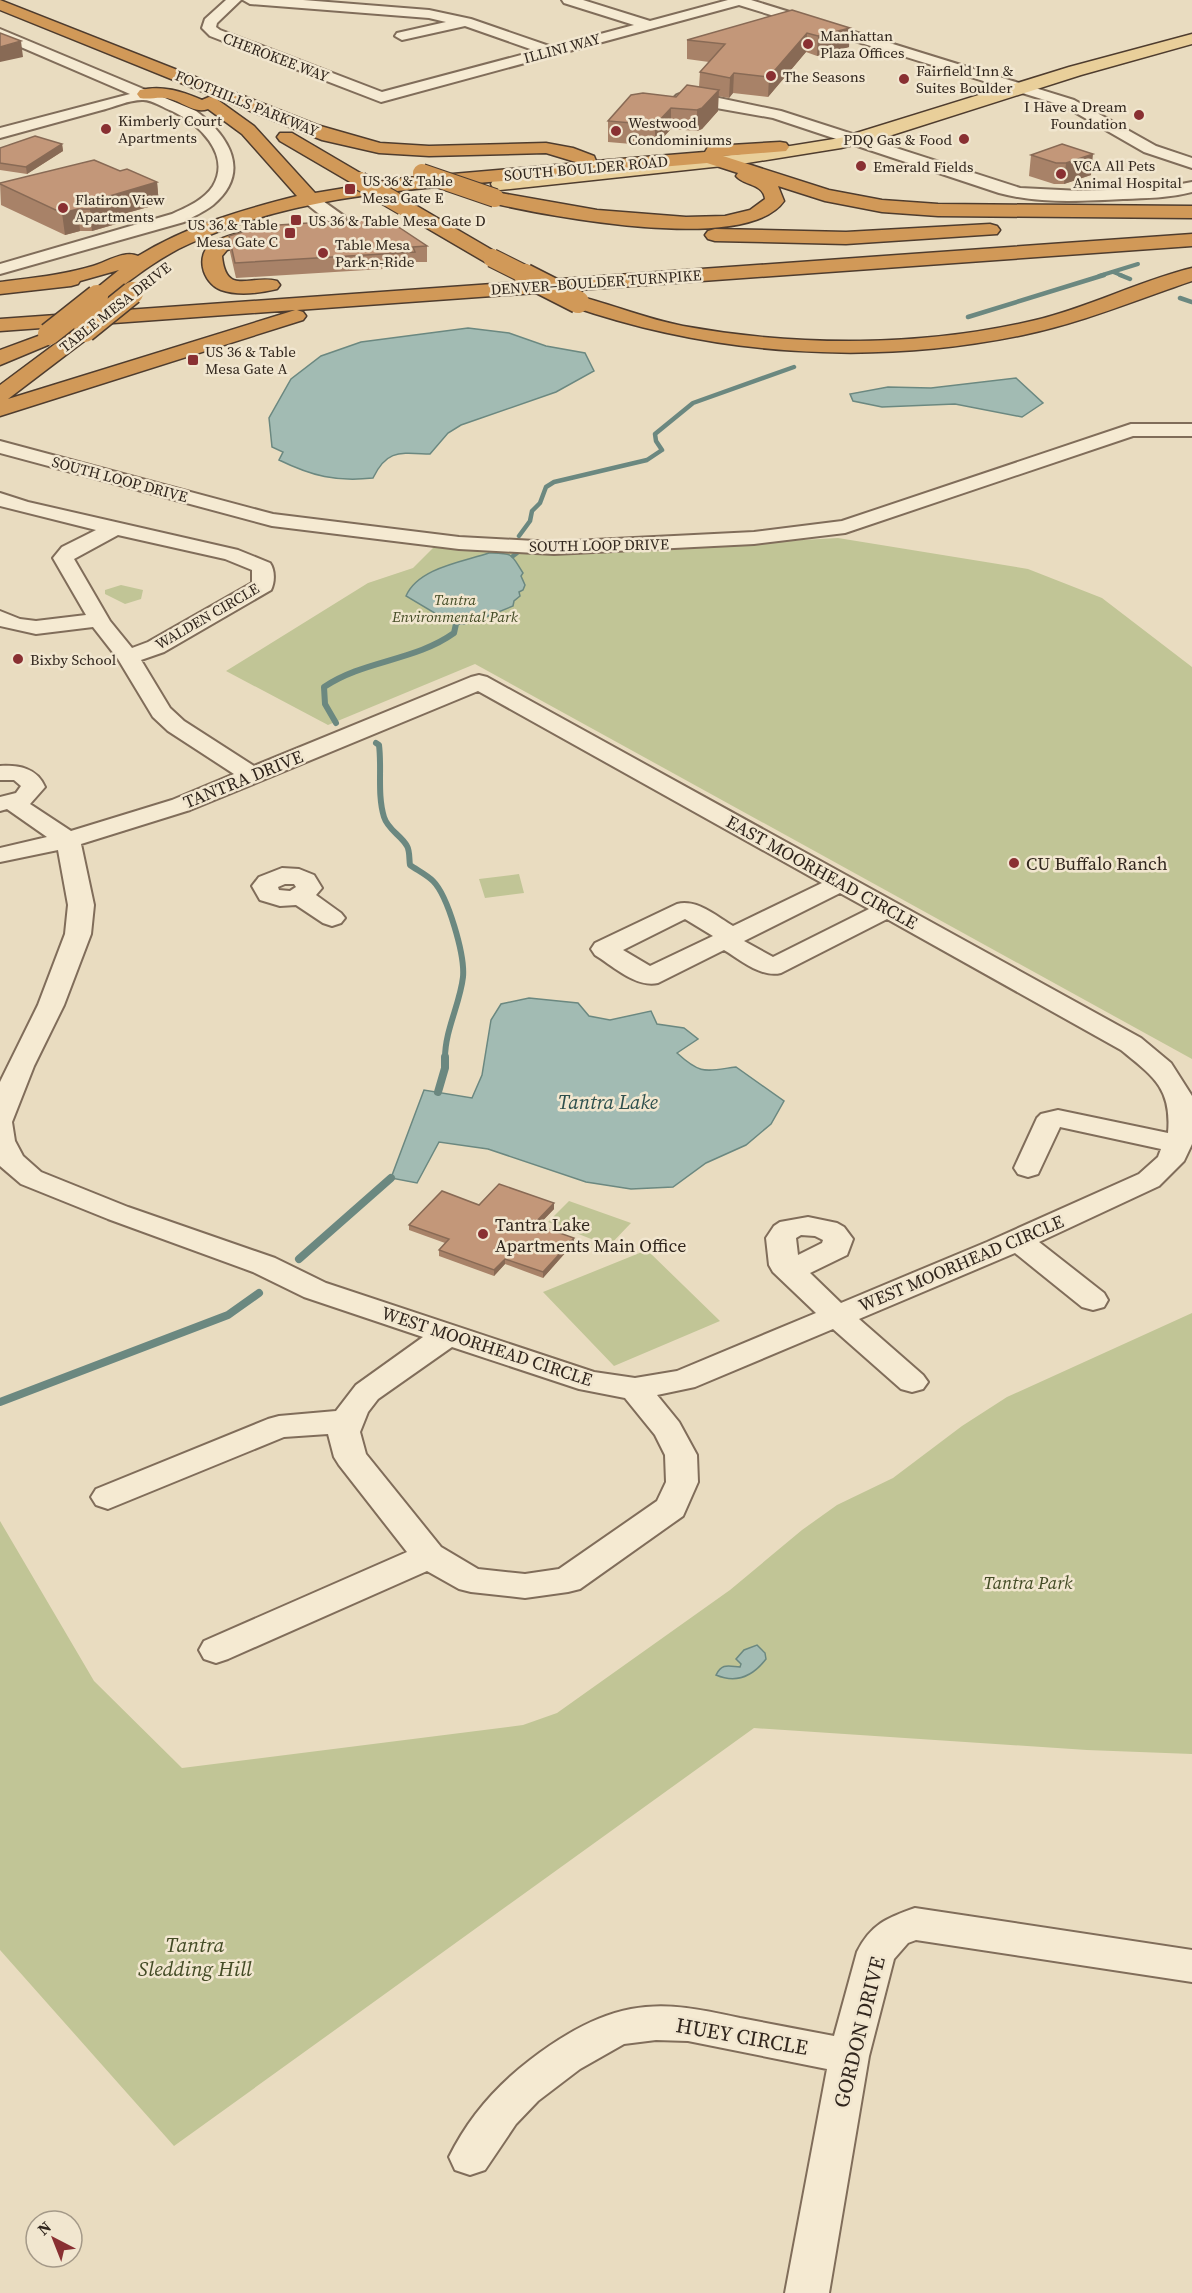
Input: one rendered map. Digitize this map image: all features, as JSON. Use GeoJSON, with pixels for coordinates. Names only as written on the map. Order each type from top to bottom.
{"type":"FeatureCollection","features":[{"type":"Feature","properties":{"kind":"highway","name":"FOOTHILLS PARKWAY"},"geometry":{"type":"LineString","coordinates":[[0,4],[433,181],[497,191]]}},
{"type":"Feature","properties":{"kind":"highway","name":"FOOTHILLS PARKWAY"},"geometry":{"type":"LineString","coordinates":[[0,15],[198,95]]}},
{"type":"Feature","properties":{"kind":"highway"},"geometry":{"type":"LineString","coordinates":[[146,94],[171,93],[189,100],[226,121],[261,148],[315,202]]}},
{"type":"Feature","properties":{"kind":"highway"},"geometry":{"type":"LineString","coordinates":[[198,95],[235,119],[248,130],[261,148]]}},
{"type":"Feature","properties":{"kind":"highway"},"geometry":{"type":"LineString","coordinates":[[198,95],[279,133],[492,258],[578,302],[641,323],[724,338],[842,345],[907,344],[969,338],[1055,321],[1192,274]]}},
{"type":"Feature","properties":{"kind":"highway"},"geometry":{"type":"LineString","coordinates":[[307,128],[379,148],[429,151],[540,148],[567,152],[594,162],[777,151]]}},
{"type":"Feature","properties":{"kind":"highway"},"geometry":{"type":"LineString","coordinates":[[777,151],[766,161],[764,168],[797,181],[813,191]]}},
{"type":"Feature","properties":{"kind":"highway"},"geometry":{"type":"LineString","coordinates":[[717,159],[813,191],[873,205],[929,210],[1192,212]]}},
{"type":"Feature","properties":{"kind":"highway","name":"SOUTH BOULDER ROAD"},"geometry":{"type":"LineString","coordinates":[[433,181],[717,159]]}},
{"type":"Feature","properties":{"kind":"highway"},"geometry":{"type":"LineString","coordinates":[[707,171],[735,174],[760,181],[771,188],[776,198],[773,205],[766,210],[750,216],[725,221],[690,222],[601,218],[497,191],[537,184],[707,171]]}},
{"type":"Feature","properties":{"kind":"highway"},"geometry":{"type":"LineString","coordinates":[[260,211],[284,196],[291,189],[293,180]]}},
{"type":"Feature","properties":{"kind":"highway","name":"SOUTH BOULDER ROAD"},"geometry":{"type":"LineString","coordinates":[[433,181],[497,191]]}},
{"type":"Feature","properties":{"kind":"highway","name":"TABLE MESA DRIVE"},"geometry":{"type":"LineString","coordinates":[[0,373],[60,335],[113,292],[172,261],[209,234],[260,211],[433,181]]}},
{"type":"Feature","properties":{"kind":"highway"},"geometry":{"type":"LineString","coordinates":[[497,191],[547,212],[622,225],[693,233],[788,238],[898,236],[1192,217]]}},
{"type":"Feature","properties":{"kind":"highway","name":"TABLE MESA DRIVE"},"geometry":{"type":"LineString","coordinates":[[209,234],[267,219],[315,202]]}},
{"type":"Feature","properties":{"kind":"highway","name":"DENVER–BOULDER TURNPIKE"},"geometry":{"type":"LineString","coordinates":[[0,315],[1192,230]]}},
{"type":"Feature","properties":{"kind":"highway"},"geometry":{"type":"LineString","coordinates":[[48,282],[107,269],[164,240],[209,234],[260,234],[229,242],[215,250],[212,255],[212,269],[217,281],[234,287],[291,283]]}},
{"type":"Feature","properties":{"kind":"highway","name":"DENVER–BOULDER TURNPIKE"},"geometry":{"type":"LineString","coordinates":[[0,325],[1192,240]]}},
{"type":"Feature","properties":{"kind":"highway"},"geometry":{"type":"LineString","coordinates":[[420,276],[640,269]]}},
{"type":"Feature","properties":{"kind":"highway"},"geometry":{"type":"LineString","coordinates":[[0,288],[82,279],[103,281],[113,292]]}},
{"type":"Feature","properties":{"kind":"highway"},"geometry":{"type":"LineString","coordinates":[[4,403],[66,396],[188,358],[237,334],[299,315],[346,305],[473,291]]}},
{"type":"Feature","properties":{"kind":"highway","name":"TABLE MESA DRIVE"},"geometry":{"type":"LineString","coordinates":[[4,403],[45,363],[60,335],[113,292]]}},
{"type":"Feature","properties":{"kind":"highway"},"geometry":{"type":"LineString","coordinates":[[0,359],[11,352],[60,335]]}},
{"type":"Feature","properties":{"kind":"main road","name":"SOUTH BOULDER ROAD"},"geometry":{"type":"LineString","coordinates":[[497,191],[777,151],[845,138],[1192,30]]}},
{"type":"Feature","properties":{"kind":"main road","name":"SOUTH BOULDER ROAD"},"geometry":{"type":"LineString","coordinates":[[1068,69],[1192,39]]}},
{"type":"Feature","properties":{"kind":"street","name":"CHEROKEE WAY"},"geometry":{"type":"LineString","coordinates":[[234,0],[213,18],[209,25],[212,31],[227,39],[381,97]]}},
{"type":"Feature","properties":{"kind":"street"},"geometry":{"type":"LineString","coordinates":[[249,0],[419,13],[466,22],[550,51]]}},
{"type":"Feature","properties":{"kind":"street"},"geometry":{"type":"LineString","coordinates":[[569,0],[648,25]]}},
{"type":"Feature","properties":{"kind":"street","name":"ILLINI WAY"},"geometry":{"type":"LineString","coordinates":[[381,97],[740,0]]}},
{"type":"Feature","properties":{"kind":"street"},"geometry":{"type":"LineString","coordinates":[[740,0],[1069,104],[1088,112],[1126,137],[1150,149],[1192,163]]}},
{"type":"Feature","properties":{"kind":"street"},"geometry":{"type":"LineString","coordinates":[[402,36],[466,22]]}},
{"type":"Feature","properties":{"kind":"street"},"geometry":{"type":"LineString","coordinates":[[0,33],[191,114],[219,139],[223,146],[226,164],[224,178],[218,190],[203,205],[178,218],[0,269]]}},
{"type":"Feature","properties":{"kind":"street"},"geometry":{"type":"LineString","coordinates":[[0,133],[146,94]]}},
{"type":"Feature","properties":{"kind":"street"},"geometry":{"type":"LineString","coordinates":[[682,98],[700,99],[776,114],[1005,190],[1035,196],[1063,197],[1172,192],[1192,187]]}},
{"type":"Feature","properties":{"kind":"street"},"geometry":{"type":"LineString","coordinates":[[315,202],[338,220]]}},
{"type":"Feature","properties":{"kind":"street","name":"SOUTH LOOP DRIVE"},"geometry":{"type":"LineString","coordinates":[[0,447],[272,520],[459,543],[554,548],[754,538],[845,526],[1027,467],[1131,430],[1192,430]]}},
{"type":"Feature","properties":{"kind":"street","name":"WALDEN CIRCLE"},"geometry":{"type":"LineString","coordinates":[[0,499],[22,507],[231,554],[263,567],[265,575],[263,585],[252,593],[156,647],[128,657]]}},
{"type":"Feature","properties":{"kind":"street"},"geometry":{"type":"LineString","coordinates":[[0,522],[22,507]]}},
{"type":"Feature","properties":{"kind":"street"},"geometry":{"type":"LineString","coordinates":[[116,528],[69,550],[63,558],[99,619],[144,681],[156,705],[176,726],[253,776]]}},
{"type":"Feature","properties":{"kind":"street"},"geometry":{"type":"LineString","coordinates":[[0,618],[25,629],[99,619]]}},
{"type":"Feature","properties":{"kind":"street","name":"TANTRA DRIVE"},"geometry":{"type":"LineString","coordinates":[[0,855],[68,840],[181,805],[479,682]]}},
{"type":"Feature","properties":{"kind":"street","name":"EAST MOORHEAD CIRCLE"},"geometry":{"type":"LineString","coordinates":[[479,682],[1131,1044],[1161,1069]]}},
{"type":"Feature","properties":{"kind":"street"},"geometry":{"type":"LineString","coordinates":[[0,773],[23,775],[33,783],[29,794],[6,803]]}},
{"type":"Feature","properties":{"kind":"street"},"geometry":{"type":"LineString","coordinates":[[0,1119],[20,1066],[51,1005],[78,934],[81,905],[68,840],[6,803]]}},
{"type":"Feature","properties":{"kind":"street"},"geometry":{"type":"LineString","coordinates":[[841,883],[728,938],[772,967],[888,909]]}},
{"type":"Feature","properties":{"kind":"street"},"geometry":{"type":"LineString","coordinates":[[300,896],[332,918]]}},
{"type":"Feature","properties":{"kind":"street","name":"WEST MOORHEAD CIRCLE"},"geometry":{"type":"LineString","coordinates":[[0,1125],[1,1141],[11,1161],[31,1178],[118,1213],[264,1265],[315,1290],[590,1382],[635,1389],[684,1380],[1018,1240],[1149,1180],[1170,1161],[1183,1143],[1184,1112],[1176,1090],[1161,1069]]}},
{"type":"Feature","properties":{"kind":"street"},"geometry":{"type":"LineString","coordinates":[[1028,1168],[1047,1124],[1050,1120],[1058,1118],[1183,1143]]}},
{"type":"Feature","properties":{"kind":"street"},"geometry":{"type":"LineString","coordinates":[[1018,1240],[1093,1300]]}},
{"type":"Feature","properties":{"kind":"street"},"geometry":{"type":"LineString","coordinates":[[790,1271],[912,1382]]}},
{"type":"Feature","properties":{"kind":"street"},"geometry":{"type":"LineString","coordinates":[[447,1335],[367,1392],[353,1408],[345,1432],[350,1457],[429,1556],[471,1580],[485,1584],[525,1587],[568,1580],[671,1508],[682,1482],[681,1455],[668,1430],[635,1389]]}},
{"type":"Feature","properties":{"kind":"street"},"geometry":{"type":"LineString","coordinates":[[108,1497],[279,1427],[348,1421]]}},
{"type":"Feature","properties":{"kind":"street"},"geometry":{"type":"LineString","coordinates":[[216,1650],[429,1556]]}},
{"type":"Feature","properties":{"kind":"street","name":"GORDON DRIVE"},"geometry":{"type":"LineString","coordinates":[[807,2293],[849,2056],[876,1952],[894,1932],[915,1924],[1192,1966]]}},
{"type":"Feature","properties":{"kind":"street","name":"HUEY CIRCLE"},"geometry":{"type":"LineString","coordinates":[[470,2157],[490,2125],[514,2098],[587,2041],[624,2027],[666,2022],[688,2024],[849,2056]]}},
{"type":"Feature","properties":{"kind":"green space","name":"CU Buffalo Ranch"},"geometry":{"type":"Polygon","coordinates":[[[838,538],[1028,569],[1102,598],[1192,667],[1192,1059],[475,664],[328,725],[226,671],[368,583],[413,568],[435,546],[570,553],[838,538]]]}},
{"type":"Feature","properties":{"kind":"green space"},"geometry":{"type":"Polygon","coordinates":[[[121,585],[143,590],[141,599],[125,604],[105,594],[105,590],[121,585]]]}},
{"type":"Feature","properties":{"kind":"green space"},"geometry":{"type":"Polygon","coordinates":[[[519,874],[524,893],[485,898],[479,879],[519,874]]]}},
{"type":"Feature","properties":{"kind":"green space"},"geometry":{"type":"Polygon","coordinates":[[[569,1201],[631,1223],[609,1246],[548,1222],[569,1201]]]}},
{"type":"Feature","properties":{"kind":"green space"},"geometry":{"type":"Polygon","coordinates":[[[647,1250],[720,1321],[614,1366],[543,1292],[647,1250]]]}},
{"type":"Feature","properties":{"kind":"green space","name":"Tantra Park"},"geometry":{"type":"Polygon","coordinates":[[[1192,1313],[1192,1754],[1087,1750],[754,1728],[174,2146],[0,1950],[0,1521],[94,1681],[182,1768],[523,1725],[557,1713],[730,1590],[802,1530],[837,1505],[893,1478],[962,1426],[1007,1397],[1192,1313]]]}},
{"type":"Feature","properties":{"kind":"water"},"geometry":{"type":"Polygon","coordinates":[[[468,328],[509,333],[546,346],[585,353],[594,371],[556,392],[461,425],[448,433],[430,454],[402,454],[389,457],[373,478],[347,479],[324,476],[279,460],[283,452],[272,447],[269,418],[291,379],[321,356],[361,342],[468,328]]]}},
{"type":"Feature","properties":{"kind":"water"},"geometry":{"type":"Polygon","coordinates":[[[1016,378],[1043,403],[1022,417],[955,404],[882,407],[853,401],[850,394],[888,387],[931,388],[1016,378]]]}},
{"type":"Feature","properties":{"kind":"water"},"geometry":{"type":"Polygon","coordinates":[[[489,553],[508,554],[523,573],[521,576],[525,585],[513,606],[464,624],[453,624],[406,596],[412,586],[430,572],[489,553]]]}},
{"type":"Feature","properties":{"kind":"water","name":"Tantra Lake"},"geometry":{"type":"Polygon","coordinates":[[[529,998],[578,1003],[589,1016],[610,1020],[651,1011],[657,1024],[684,1028],[698,1039],[677,1053],[692,1065],[704,1070],[736,1067],[784,1101],[771,1124],[746,1145],[706,1163],[673,1187],[631,1189],[586,1182],[488,1149],[439,1142],[417,1183],[391,1178],[424,1090],[472,1098],[482,1075],[491,1020],[501,1004],[529,998]]]}},
{"type":"Feature","properties":{"kind":"water"},"geometry":{"type":"Polygon","coordinates":[[[757,1645],[765,1653],[766,1659],[756,1670],[744,1677],[731,1679],[716,1675],[723,1667],[740,1667],[741,1664],[736,1659],[744,1650],[757,1645]]]}},
{"type":"Feature","properties":{"kind":"building"},"geometry":{"type":"Polygon","coordinates":[[[792,10],[850,28],[818,36],[807,33],[769,77],[734,73],[730,78],[700,72],[725,44],[687,40],[792,10]]]}},
{"type":"Feature","properties":{"kind":"building"},"geometry":{"type":"Polygon","coordinates":[[[0,33],[21,41],[0,47],[0,33]]]}},
{"type":"Feature","properties":{"kind":"building"},"geometry":{"type":"Polygon","coordinates":[[[687,85],[719,90],[702,108],[697,110],[671,108],[655,125],[608,121],[631,95],[643,93],[676,97],[687,85]]]}},
{"type":"Feature","properties":{"kind":"building"},"geometry":{"type":"Polygon","coordinates":[[[35,136],[62,144],[26,167],[0,163],[0,148],[35,136]]]}},
{"type":"Feature","properties":{"kind":"building"},"geometry":{"type":"Polygon","coordinates":[[[1062,144],[1093,154],[1066,163],[1056,163],[1031,155],[1062,144]]]}},
{"type":"Feature","properties":{"kind":"building"},"geometry":{"type":"Polygon","coordinates":[[[94,160],[120,171],[127,169],[157,182],[110,196],[121,201],[62,213],[0,184],[0,183],[94,160]]]}},
{"type":"Feature","properties":{"kind":"building"},"geometry":{"type":"Polygon","coordinates":[[[385,218],[427,246],[413,247],[415,252],[235,263],[229,236],[263,226],[385,218]]]}},
{"type":"Feature","properties":{"kind":"building","name":"Tantra Lake Apartments Main Office"},"geometry":{"type":"Polygon","coordinates":[[[499,1184],[554,1203],[534,1224],[574,1238],[543,1272],[505,1259],[494,1270],[439,1250],[449,1239],[409,1225],[442,1191],[479,1205],[499,1184]]]}},
{"type":"Feature","properties":{"kind":"waterway"},"geometry":{"type":"LineString","coordinates":[[1099,276],[1138,264]]}},
{"type":"Feature","properties":{"kind":"waterway"},"geometry":{"type":"LineString","coordinates":[[1113,272],[1123,276]]}},
{"type":"Feature","properties":{"kind":"waterway"},"geometry":{"type":"LineString","coordinates":[[968,317],[1104,275]]}},
{"type":"Feature","properties":{"kind":"waterway"},"geometry":{"type":"LineString","coordinates":[[1120,275],[1130,279]]}},
{"type":"Feature","properties":{"kind":"waterway"},"geometry":{"type":"LineString","coordinates":[[1180,298],[1192,302]]}},
{"type":"Feature","properties":{"kind":"waterway"},"geometry":{"type":"LineString","coordinates":[[519,536],[530,521],[532,511],[540,503],[546,487],[554,482],[647,460],[662,450],[656,441],[655,434],[693,403],[794,367]]}},
{"type":"Feature","properties":{"kind":"waterway"},"geometry":{"type":"LineString","coordinates":[[513,556],[517,553]]}},
{"type":"Feature","properties":{"kind":"waterway"},"geometry":{"type":"LineString","coordinates":[[336,723],[325,704],[324,687],[356,671],[439,642],[454,633],[456,624]]}},
{"type":"Feature","properties":{"kind":"waterway"},"geometry":{"type":"LineString","coordinates":[[376,743],[379,745],[380,754],[381,799],[384,817],[388,825],[407,846],[410,865],[431,879],[439,889],[450,912],[458,941],[463,977],[447,1037],[445,1058]]}},
{"type":"Feature","properties":{"kind":"waterway"},"geometry":{"type":"LineString","coordinates":[[438,1092],[445,1068],[445,1058]]}},
{"type":"Feature","properties":{"kind":"waterway"},"geometry":{"type":"LineString","coordinates":[[299,1259],[391,1178]]}},
{"type":"Feature","properties":{"kind":"waterway"},"geometry":{"type":"LineString","coordinates":[[0,1402],[228,1315],[259,1293]]}},
{"type":"Feature","properties":{"kind":"place","name":"Manhattan Plaza Offices"},"geometry":{"type":"Point","coordinates":[808,44]}},
{"type":"Feature","properties":{"kind":"place","name":"The Seasons"},"geometry":{"type":"Point","coordinates":[771,76]}},
{"type":"Feature","properties":{"kind":"place","name":"Fairfield Inn & Suites Boulder"},"geometry":{"type":"Point","coordinates":[904,79]}},
{"type":"Feature","properties":{"kind":"place","name":"I Have a Dream Foundation"},"geometry":{"type":"Point","coordinates":[1139,115]}},
{"type":"Feature","properties":{"kind":"place","name":"Kimberly Court Apartments"},"geometry":{"type":"Point","coordinates":[106,129]}},
{"type":"Feature","properties":{"kind":"place","name":"Westwood Condominiums"},"geometry":{"type":"Point","coordinates":[616,131]}},
{"type":"Feature","properties":{"kind":"place","name":"PDQ Gas & Food"},"geometry":{"type":"Point","coordinates":[964,139]}},
{"type":"Feature","properties":{"kind":"place","name":"Emerald Fields"},"geometry":{"type":"Point","coordinates":[861,166]}},
{"type":"Feature","properties":{"kind":"place","name":"VCA All Pets Animal Hospital"},"geometry":{"type":"Point","coordinates":[1061,174]}},
{"type":"Feature","properties":{"kind":"place","name":"US 36 & Table Mesa Gate E"},"geometry":{"type":"Point","coordinates":[350,189]}},
{"type":"Feature","properties":{"kind":"place","name":"Flatiron View Apartments"},"geometry":{"type":"Point","coordinates":[63,208]}},
{"type":"Feature","properties":{"kind":"place","name":"US 36 & Table Mesa Gate D"},"geometry":{"type":"Point","coordinates":[296,220]}},
{"type":"Feature","properties":{"kind":"place","name":"US 36 & Table Mesa Gate C"},"geometry":{"type":"Point","coordinates":[290,233]}},
{"type":"Feature","properties":{"kind":"place","name":"Table Mesa Park-n-Ride"},"geometry":{"type":"Point","coordinates":[323,253]}},
{"type":"Feature","properties":{"kind":"place","name":"US 36 & Table Mesa Gate A"},"geometry":{"type":"Point","coordinates":[193,360]}},
{"type":"Feature","properties":{"kind":"place","name":"Bixby School"},"geometry":{"type":"Point","coordinates":[18,659]}},
{"type":"Feature","properties":{"kind":"place","name":"CU Buffalo Ranch"},"geometry":{"type":"Point","coordinates":[1014,863]}},
{"type":"Feature","properties":{"kind":"place","name":"Tantra Lake Apartments Main Office"},"geometry":{"type":"Point","coordinates":[483,1234]}},
{"type":"Feature","properties":{"kind":"park label","name":"Tantra Environmental Park"},"geometry":{"type":"Point","coordinates":[455,608]}},
{"type":"Feature","properties":{"kind":"park label","name":"Tantra Sledding Hill"},"geometry":{"type":"Point","coordinates":[195,1956]}}]}
